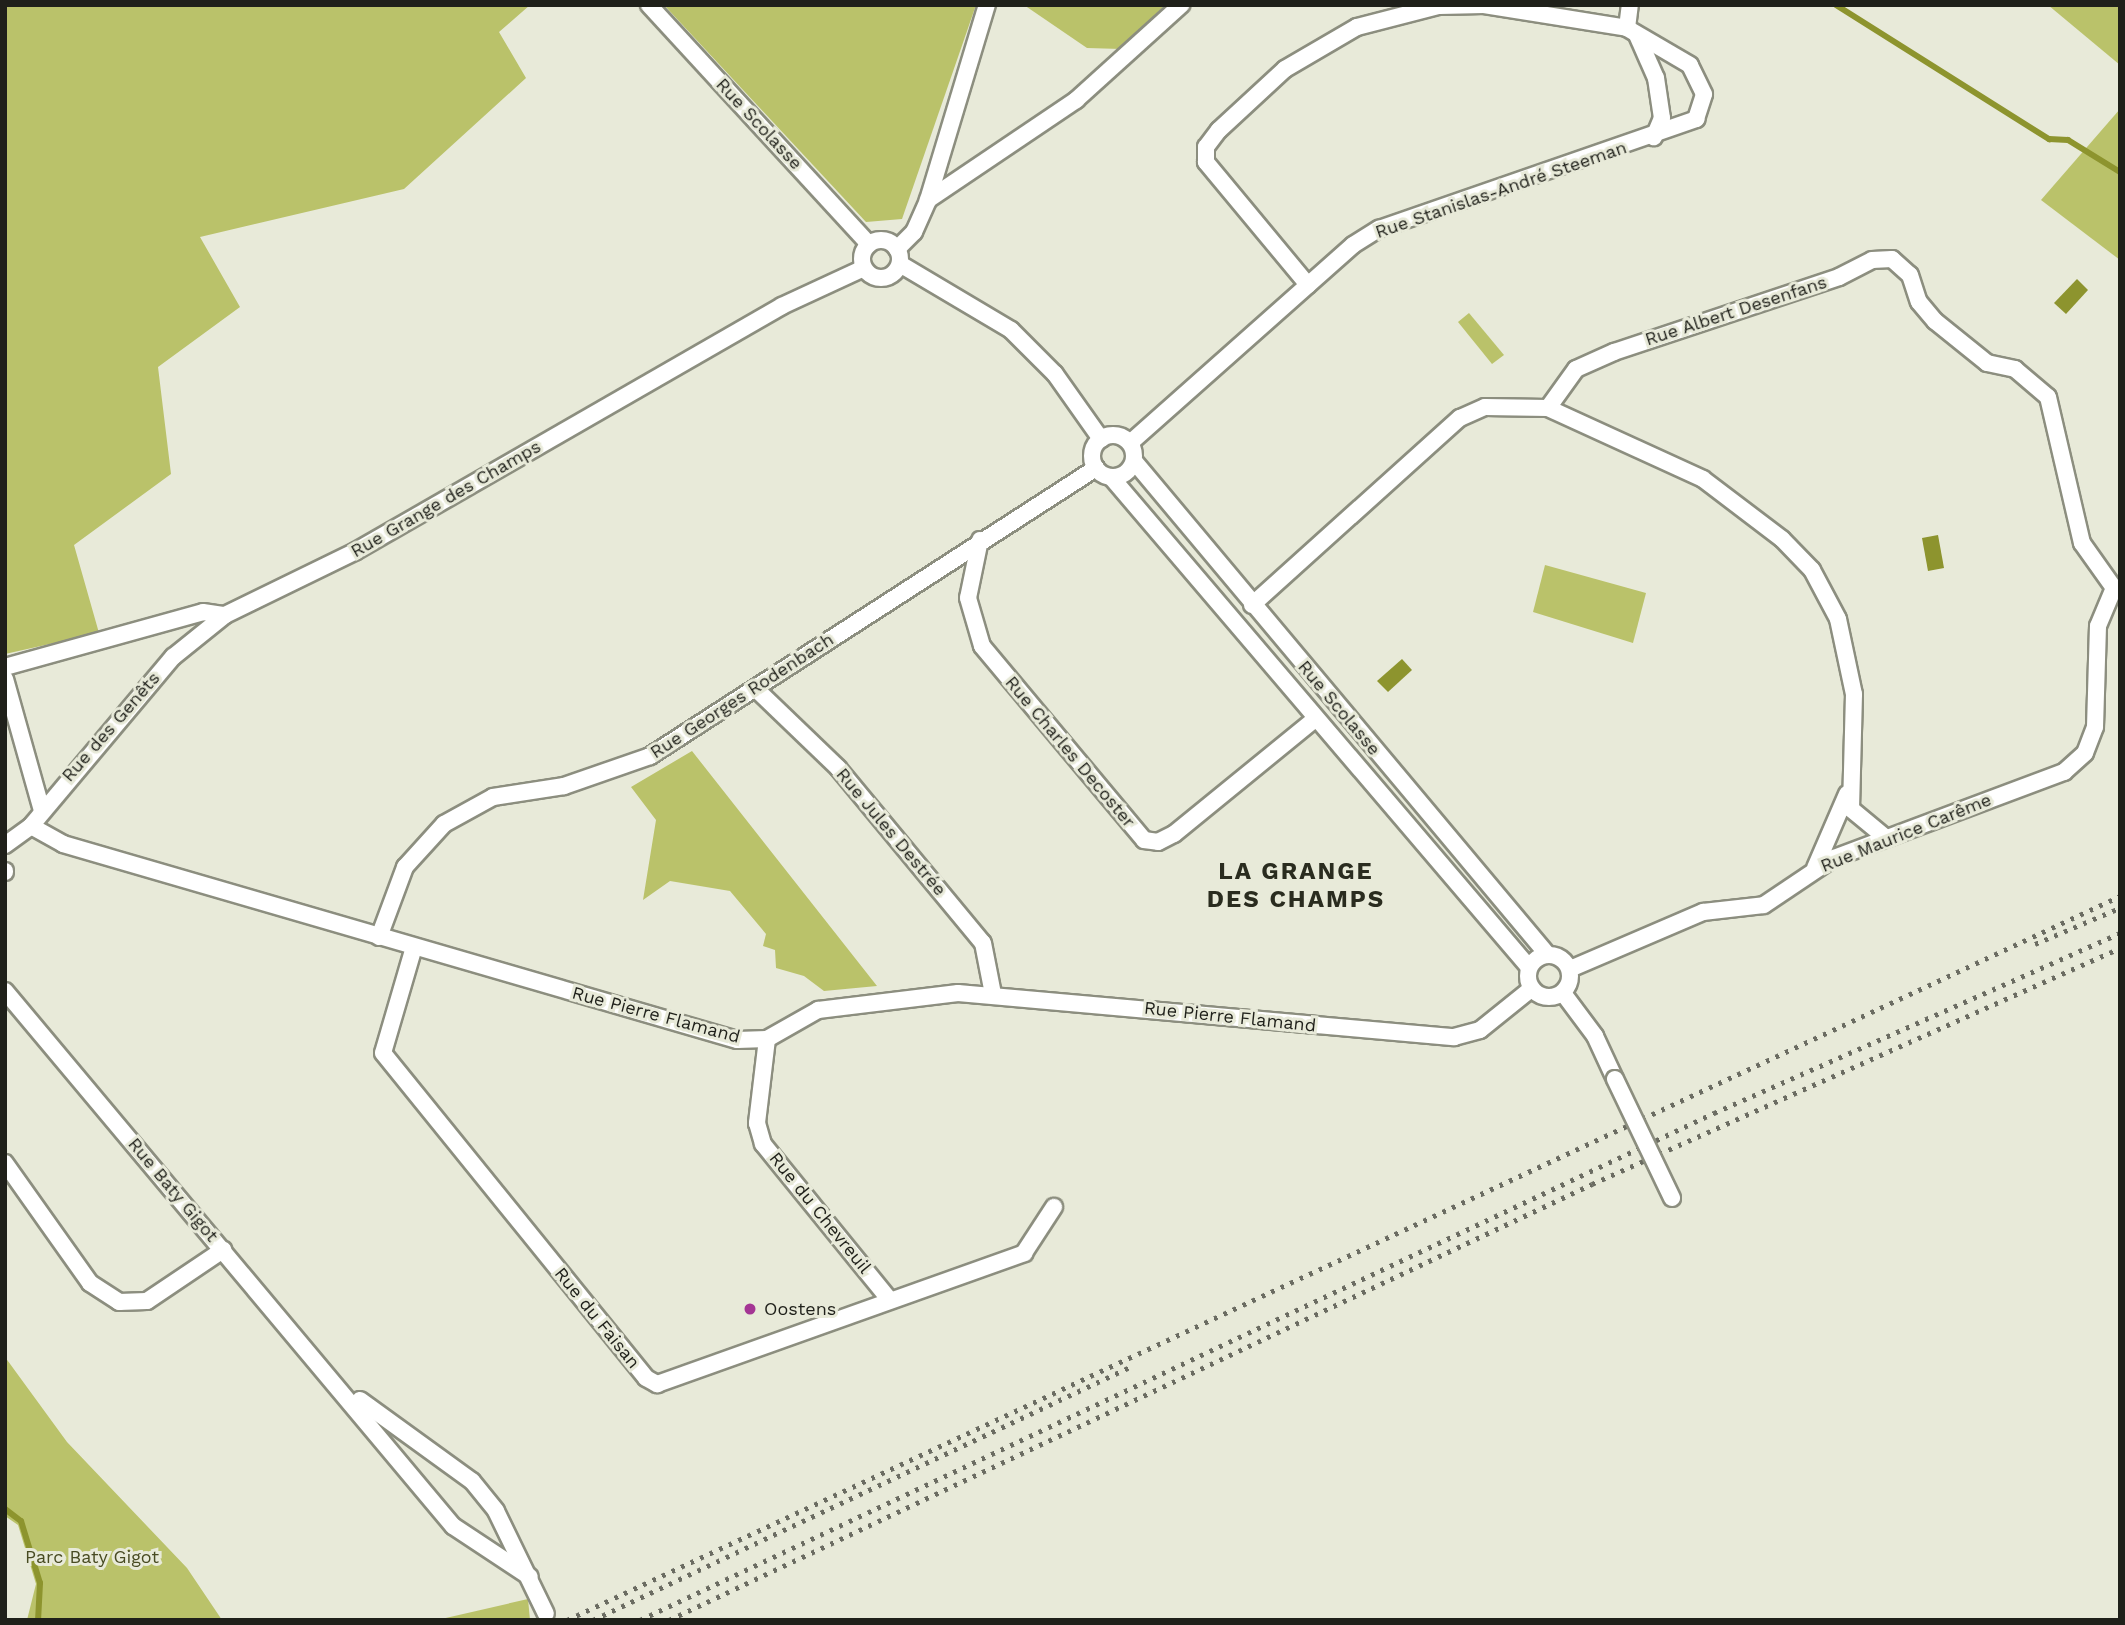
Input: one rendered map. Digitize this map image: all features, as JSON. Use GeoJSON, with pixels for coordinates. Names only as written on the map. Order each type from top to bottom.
{"type":"FeatureCollection","features":[{"type":"Feature","properties":{"kind":"street","name":"Rue Scolasse"},"geometry":{"type":"LineString","coordinates":[[649,5],[869,244]]}},
{"type":"Feature","properties":{"kind":"street"},"geometry":{"type":"LineString","coordinates":[[986,5],[928,200],[914,232],[898,256],[887,277],[864,268],[869,244],[884,240],[898,256],[1011,330],[1055,374],[1101,439]]}},
{"type":"Feature","properties":{"kind":"street"},"geometry":{"type":"LineString","coordinates":[[928,200],[1076,100],[1181,5]]}},
{"type":"Feature","properties":{"kind":"street","name":"Rue Stanislas-André Steeman"},"geometry":{"type":"LineString","coordinates":[[1130,443],[1308,285],[1379,229],[1654,137],[1696,119],[1704,94],[1690,65],[1632,32],[1484,5],[1439,6],[1356,27],[1285,69],[1219,130],[1206,147],[1206,162],[1308,285]]}},
{"type":"Feature","properties":{"kind":"street"},"geometry":{"type":"LineString","coordinates":[[1630,5],[1632,32],[1656,78],[1662,118],[1654,137]]}},
{"type":"Feature","properties":{"kind":"street","name":"Rue Albert Desenfans"},"geometry":{"type":"LineString","coordinates":[[1548,408],[1576,369],[1614,352],[1839,277],[1872,260],[1892,259],[1910,275],[1919,302],[1935,321],[1987,363],[2015,369],[2048,397],[2082,543],[2117,588]]}},
{"type":"Feature","properties":{"kind":"street","name":"Rue Grange des Champs"},"geometry":{"type":"LineString","coordinates":[[5,667],[203,612],[225,615],[356,551],[782,306],[864,268]]}},
{"type":"Feature","properties":{"kind":"street"},"geometry":{"type":"LineString","coordinates":[[1252,605],[1443,428],[1485,407],[1548,408],[1703,479],[1782,539],[1812,570],[1838,620],[1854,694],[1847,794],[1815,869]]}},
{"type":"Feature","properties":{"kind":"street"},"geometry":{"type":"LineString","coordinates":[[1113,435],[1130,443],[1134,461],[1112,478],[1096,468],[1092,456],[1101,439],[1113,435]]}},
{"type":"Feature","properties":{"kind":"street","name":"Rue Scolasse"},"geometry":{"type":"LineString","coordinates":[[1134,461],[1546,954]]}},
{"type":"Feature","properties":{"kind":"street","name":"Rue Georges Rodenbach"},"geometry":{"type":"LineString","coordinates":[[379,937],[405,867],[444,824],[493,797],[564,786],[650,756],[980,540],[1096,468]]}},
{"type":"Feature","properties":{"kind":"street","name":"Rue Scolasse"},"geometry":{"type":"LineString","coordinates":[[1112,478],[1527,965]]}},
{"type":"Feature","properties":{"kind":"street","name":"Rue Charles Decoster"},"geometry":{"type":"LineString","coordinates":[[980,540],[968,597],[982,646],[1144,839],[1158,842],[1174,834],[1316,718]]}},
{"type":"Feature","properties":{"kind":"street","name":"Rue Maurice Carême"},"geometry":{"type":"LineString","coordinates":[[1570,969],[1703,912],[1764,905],[1815,869],[1886,838],[2064,772],[2085,753],[2095,727],[2098,626],[2117,588]]}},
{"type":"Feature","properties":{"kind":"street","name":"Rue des Genêts"},"geometry":{"type":"LineString","coordinates":[[5,845],[31,826],[173,657],[225,615]]}},
{"type":"Feature","properties":{"kind":"street"},"geometry":{"type":"LineString","coordinates":[[5,679],[41,811]]}},
{"type":"Feature","properties":{"kind":"street","name":"Rue Jules Destrée"},"geometry":{"type":"LineString","coordinates":[[756,689],[838,768],[983,943],[993,993]]}},
{"type":"Feature","properties":{"kind":"street"},"geometry":{"type":"LineString","coordinates":[[1847,794],[1861,823],[1886,838]]}},
{"type":"Feature","properties":{"kind":"street","name":"Rue Pierre Flamand"},"geometry":{"type":"LineString","coordinates":[[31,826],[63,844],[737,1040],[767,1039],[818,1010],[993,993],[1454,1037],[1480,1030],[1531,989]]}},
{"type":"Feature","properties":{"kind":"street","name":"Rue du Faisan"},"geometry":{"type":"LineString","coordinates":[[414,947],[383,1053],[646,1378],[670,1382],[1024,1253],[1054,1207]]}},
{"type":"Feature","properties":{"kind":"street"},"geometry":{"type":"LineString","coordinates":[[1563,993],[1546,997],[1531,989],[1527,965],[1546,954],[1570,969],[1563,993],[1602,1052],[1672,1198]]}},
{"type":"Feature","properties":{"kind":"street","name":"Rue Baty Gigot"},"geometry":{"type":"LineString","coordinates":[[5,992],[341,1387],[453,1526],[530,1577]]}},
{"type":"Feature","properties":{"kind":"street","name":"Rue du Chevreuil"},"geometry":{"type":"LineString","coordinates":[[767,1039],[757,1123],[763,1144],[890,1300]]}},
{"type":"Feature","properties":{"kind":"street"},"geometry":{"type":"LineString","coordinates":[[5,1163],[90,1283],[119,1303],[147,1301],[223,1250]]}},
{"type":"Feature","properties":{"kind":"street","name":"Rue Baty Gigot"},"geometry":{"type":"LineString","coordinates":[[341,1387],[472,1481],[496,1511],[546,1614]]}},
{"type":"Feature","properties":{"kind":"green space"},"geometry":{"type":"Polygon","coordinates":[[[5,5],[530,5],[499,32],[526,78],[404,189],[200,237],[240,307],[158,367],[171,474],[74,545],[99,633],[5,654],[5,5]]]}},
{"type":"Feature","properties":{"kind":"green space"},"geometry":{"type":"Polygon","coordinates":[[[664,5],[976,5],[902,219],[866,222],[664,5]]]}},
{"type":"Feature","properties":{"kind":"green space"},"geometry":{"type":"Polygon","coordinates":[[[1024,5],[1165,5],[1121,49],[1087,48],[1024,5]]]}},
{"type":"Feature","properties":{"kind":"green space"},"geometry":{"type":"Polygon","coordinates":[[[2048,5],[2120,5],[2120,65],[2048,5]]]}},
{"type":"Feature","properties":{"kind":"green space"},"geometry":{"type":"Polygon","coordinates":[[[2120,109],[2120,260],[2041,200],[2120,109]]]}},
{"type":"Feature","properties":{"kind":"green space"},"geometry":{"type":"Polygon","coordinates":[[[1469,313],[1504,355],[1492,364],[1458,322],[1469,313]]]}},
{"type":"Feature","properties":{"kind":"green space"},"geometry":{"type":"Polygon","coordinates":[[[1545,565],[1646,593],[1633,643],[1533,612],[1545,565]]]}},
{"type":"Feature","properties":{"kind":"green space"},"geometry":{"type":"Polygon","coordinates":[[[692,751],[877,986],[824,991],[804,976],[776,968],[775,950],[763,946],[766,934],[730,891],[670,881],[643,900],[656,820],[631,787],[692,751]]]}},
{"type":"Feature","properties":{"kind":"green space","name":"Parc Baty Gigot"},"geometry":{"type":"Polygon","coordinates":[[[5,1357],[67,1442],[187,1568],[222,1620],[27,1620],[36,1584],[18,1525],[5,1516],[5,1357]]]}},
{"type":"Feature","properties":{"kind":"green space"},"geometry":{"type":"Polygon","coordinates":[[[528,1599],[530,1620],[437,1620],[528,1599]]]}},
{"type":"Feature","properties":{"kind":"shaded area"},"geometry":{"type":"Polygon","coordinates":[[[2077,279],[2088,290],[2066,314],[2054,303],[2077,279]]]}},
{"type":"Feature","properties":{"kind":"shaded area"},"geometry":{"type":"Polygon","coordinates":[[[1938,535],[1944,568],[1928,571],[1922,538],[1938,535]]]}},
{"type":"Feature","properties":{"kind":"shaded area"},"geometry":{"type":"Polygon","coordinates":[[[1402,659],[1412,670],[1388,692],[1377,681],[1402,659]]]}},
{"type":"Feature","properties":{"kind":"waterway"},"geometry":{"type":"LineString","coordinates":[[1836,5],[2049,139],[2068,140],[2120,172]]}},
{"type":"Feature","properties":{"kind":"waterway"},"geometry":{"type":"LineString","coordinates":[[5,1509],[21,1521],[40,1583],[38,1620]]}},
{"type":"Feature","properties":{"kind":"railway"},"geometry":{"type":"LineString","coordinates":[[567,1620],[2120,896]]}},
{"type":"Feature","properties":{"kind":"railway"},"geometry":{"type":"LineString","coordinates":[[2035,944],[2120,908]]}},
{"type":"Feature","properties":{"kind":"railway"},"geometry":{"type":"LineString","coordinates":[[640,1620],[1714,1113],[2120,933]]}},
{"type":"Feature","properties":{"kind":"railway"},"geometry":{"type":"LineString","coordinates":[[669,1620],[1592,1184],[2120,948]]}},
{"type":"Feature","properties":{"kind":"railway"},"geometry":{"type":"LineString","coordinates":[[593,1620],[1132,1366]]}},
{"type":"Feature","properties":{"kind":"place","name":"Oostens"},"geometry":{"type":"Point","coordinates":[750,1309]}},
{"type":"Feature","properties":{"kind":"district","name":"LA GRANGE DES CHAMPS"},"geometry":{"type":"Point","coordinates":[1296,886]}}]}
